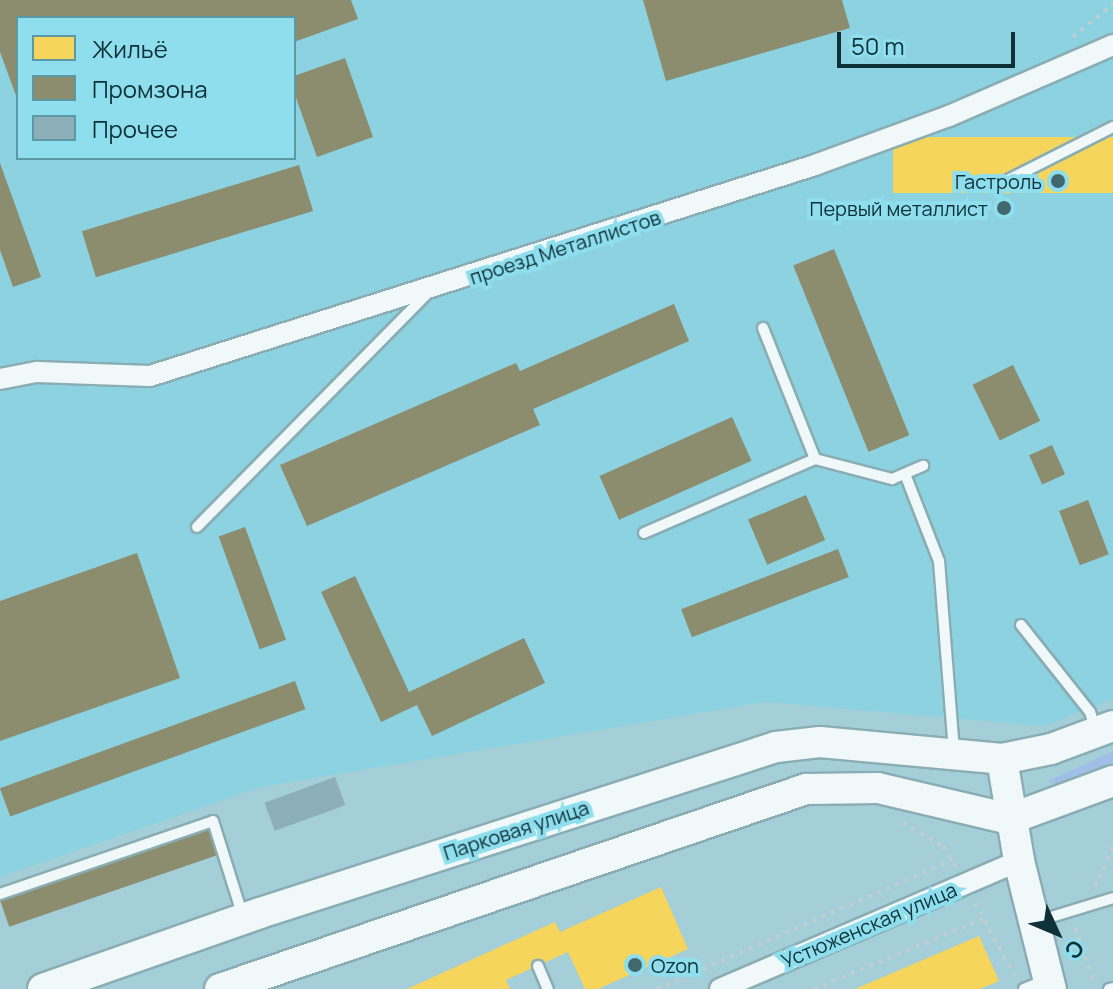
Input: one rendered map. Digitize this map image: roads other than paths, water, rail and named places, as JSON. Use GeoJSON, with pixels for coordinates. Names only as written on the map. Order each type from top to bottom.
{"type":"FeatureCollection","features":[{"type":"Feature","properties":{"kind":"main road"},"geometry":{"type":"LineString","coordinates":[[1036,987],[1034,922],[1010,819],[1002,759],[1051,749],[1105,729]]}},
{"type":"Feature","properties":{"kind":"main road","name":"Парковая улица"},"geometry":{"type":"LineString","coordinates":[[43,989],[244,918],[776,747],[820,742],[1002,759]]}},
{"type":"Feature","properties":{"kind":"main road"},"geometry":{"type":"LineString","coordinates":[[220,989],[806,789],[878,788],[1010,819],[1113,781]]}},
{"type":"Feature","properties":{"kind":"street","name":"проезд Металлистов"},"geometry":{"type":"LineString","coordinates":[[0,379],[37,372],[150,376],[431,290],[815,165],[949,116],[1113,45]]}},
{"type":"Feature","properties":{"kind":"street","name":"Устюженская улица"},"geometry":{"type":"LineString","coordinates":[[720,989],[1019,861]]}},
{"type":"Feature","properties":{"kind":"lane"},"geometry":{"type":"LineString","coordinates":[[1004,182],[1113,127]]}},
{"type":"Feature","properties":{"kind":"lane"},"geometry":{"type":"LineString","coordinates":[[197,527],[431,290]]}},
{"type":"Feature","properties":{"kind":"lane"},"geometry":{"type":"LineString","coordinates":[[763,328],[815,459]]}},
{"type":"Feature","properties":{"kind":"lane"},"geometry":{"type":"LineString","coordinates":[[644,533],[815,459],[892,479],[923,466]]}},
{"type":"Feature","properties":{"kind":"lane"},"geometry":{"type":"LineString","coordinates":[[905,474],[939,561],[954,756]]}},
{"type":"Feature","properties":{"kind":"lane"},"geometry":{"type":"LineString","coordinates":[[1021,625],[1105,729]]}},
{"type":"Feature","properties":{"kind":"lane"},"geometry":{"type":"LineString","coordinates":[[0,894],[213,821],[244,918]]}},
{"type":"Feature","properties":{"kind":"lane"},"geometry":{"type":"LineString","coordinates":[[1034,922],[1113,898]]}},
{"type":"Feature","properties":{"kind":"lane"},"geometry":{"type":"LineString","coordinates":[[538,966],[548,989]]}},
{"type":"Feature","properties":{"kind":"place","name":"Гастроль"},"geometry":{"type":"Point","coordinates":[1058,181]}},
{"type":"Feature","properties":{"kind":"place","name":"Первый металлист"},"geometry":{"type":"Point","coordinates":[1004,208]}},
{"type":"Feature","properties":{"kind":"place","name":"Ozon"},"geometry":{"type":"Point","coordinates":[635,965]}}]}
